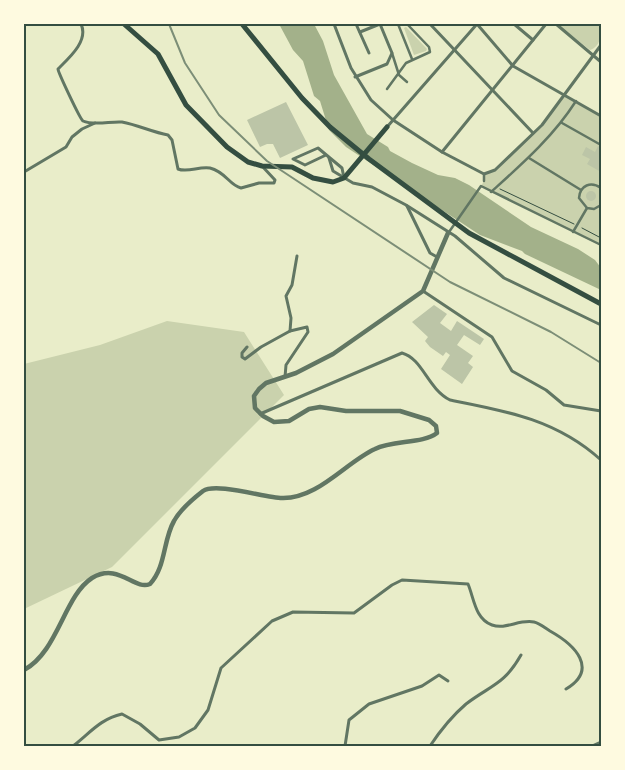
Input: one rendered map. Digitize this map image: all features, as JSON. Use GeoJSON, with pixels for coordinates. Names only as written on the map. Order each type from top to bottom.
{"type":"FeatureCollection","features":[{"type":"Feature","properties":{"kind":"main road"},"geometry":{"type":"LineString","coordinates":[[124,24],[158,54],[186,105],[227,147],[248,162],[266,166],[287,166],[323,181],[333,182],[344,178],[387,127]]}},
{"type":"Feature","properties":{"kind":"main road"},"geometry":{"type":"LineString","coordinates":[[242,24],[272,64],[330,127],[421,199],[469,233],[601,304]]}},
{"type":"Feature","properties":{"kind":"street"},"geometry":{"type":"LineString","coordinates":[[82,24],[82,36],[75,52],[58,69],[58,74],[67,87],[78,116],[84,122],[123,122],[168,135],[172,140],[178,169],[182,171],[208,168],[218,171],[241,188],[260,183],[274,183],[275,180],[266,166]]}},
{"type":"Feature","properties":{"kind":"street"},"geometry":{"type":"LineString","coordinates":[[334,24],[355,77],[371,100],[394,120],[442,152],[484,174],[495,170],[533,133],[565,96],[601,45]]}},
{"type":"Feature","properties":{"kind":"street"},"geometry":{"type":"LineString","coordinates":[[356,24],[369,54]]}},
{"type":"Feature","properties":{"kind":"street"},"geometry":{"type":"LineString","coordinates":[[360,32],[380,24],[399,75],[407,82]]}},
{"type":"Feature","properties":{"kind":"street"},"geometry":{"type":"LineString","coordinates":[[398,24],[412,59]]}},
{"type":"Feature","properties":{"kind":"street"},"geometry":{"type":"LineString","coordinates":[[430,24],[533,133]]}},
{"type":"Feature","properties":{"kind":"street"},"geometry":{"type":"LineString","coordinates":[[387,127],[477,24],[513,66],[601,116]]}},
{"type":"Feature","properties":{"kind":"street"},"geometry":{"type":"LineString","coordinates":[[514,24],[533,40]]}},
{"type":"Feature","properties":{"kind":"street"},"geometry":{"type":"LineString","coordinates":[[442,152],[546,24]]}},
{"type":"Feature","properties":{"kind":"street"},"geometry":{"type":"LineString","coordinates":[[556,24],[601,62]]}},
{"type":"Feature","properties":{"kind":"street"},"geometry":{"type":"LineString","coordinates":[[387,89],[412,59],[428,55],[430,49],[408,25]]}},
{"type":"Feature","properties":{"kind":"street"},"geometry":{"type":"LineString","coordinates":[[355,77],[387,64],[392,53]]}},
{"type":"Feature","properties":{"kind":"street"},"geometry":{"type":"LineString","coordinates":[[491,192],[529,158],[562,123],[576,101]]}},
{"type":"Feature","properties":{"kind":"street"},"geometry":{"type":"LineString","coordinates":[[24,172],[66,147],[72,137],[82,128],[96,123]]}},
{"type":"Feature","properties":{"kind":"street"},"geometry":{"type":"LineString","coordinates":[[562,123],[601,144]]}},
{"type":"Feature","properties":{"kind":"street"},"geometry":{"type":"LineString","coordinates":[[328,157],[305,165],[293,159],[318,148],[342,168],[344,178]]}},
{"type":"Feature","properties":{"kind":"street"},"geometry":{"type":"LineString","coordinates":[[328,157],[333,171],[344,178],[372,187],[450,231],[504,278],[601,325]]}},
{"type":"Feature","properties":{"kind":"street"},"geometry":{"type":"LineString","coordinates":[[529,158],[581,190]]}},
{"type":"Feature","properties":{"kind":"street"},"geometry":{"type":"LineString","coordinates":[[484,174],[484,181]]}},
{"type":"Feature","properties":{"kind":"street"},"geometry":{"type":"LineString","coordinates":[[601,186],[587,185],[581,190],[579,198],[587,208],[594,209],[601,204]]}},
{"type":"Feature","properties":{"kind":"street"},"geometry":{"type":"LineString","coordinates":[[24,670],[44,653],[78,595],[92,579],[115,573],[141,585],[150,584],[158,574],[173,522],[204,490],[212,488],[282,498],[297,496],[335,478],[375,449],[388,444],[433,436],[438,430],[429,420],[396,410],[356,411],[314,407],[284,423],[274,422],[260,414],[254,403],[256,392],[266,383],[285,378],[333,354],[423,291],[450,231],[481,186],[601,245]]}},
{"type":"Feature","properties":{"kind":"street"},"geometry":{"type":"LineString","coordinates":[[406,205],[430,253],[437,257]]}},
{"type":"Feature","properties":{"kind":"street"},"geometry":{"type":"LineString","coordinates":[[573,232],[587,208]]}},
{"type":"Feature","properties":{"kind":"street"},"geometry":{"type":"LineString","coordinates":[[290,332],[291,318],[286,296],[292,285],[297,256]]}},
{"type":"Feature","properties":{"kind":"street"},"geometry":{"type":"LineString","coordinates":[[423,291],[492,337],[512,371],[546,390],[564,405],[601,411]]}},
{"type":"Feature","properties":{"kind":"street"},"geometry":{"type":"LineString","coordinates":[[247,347],[242,353],[242,358],[245,359],[261,347],[290,332],[306,327],[308,332],[286,365],[285,378]]}},
{"type":"Feature","properties":{"kind":"street"},"geometry":{"type":"LineString","coordinates":[[260,414],[402,353],[415,360],[435,390],[442,396],[450,400],[519,414],[541,422],[588,448],[601,460]]}},
{"type":"Feature","properties":{"kind":"street"},"geometry":{"type":"LineString","coordinates":[[73,746],[107,717],[122,714],[140,724],[158,740],[179,737],[195,728],[208,710],[221,668],[272,621],[293,612],[354,613],[392,585],[402,580],[468,584],[474,604],[482,619],[492,625],[505,626],[517,622],[534,622],[567,640],[580,657],[583,667],[578,682],[566,690]]}},
{"type":"Feature","properties":{"kind":"street"},"geometry":{"type":"LineString","coordinates":[[430,746],[443,728],[465,705],[498,684],[511,672],[521,655]]}},
{"type":"Feature","properties":{"kind":"street"},"geometry":{"type":"LineString","coordinates":[[345,746],[349,720],[369,704],[422,686],[439,675],[448,681]]}},
{"type":"Feature","properties":{"kind":"street"},"geometry":{"type":"LineString","coordinates":[[592,746],[601,742]]}},
{"type":"Feature","properties":{"kind":"path"},"geometry":{"type":"LineString","coordinates":[[496,187],[601,238]]}},
{"type":"Feature","properties":{"kind":"shaded area"},"geometry":{"type":"Polygon","coordinates":[[[279,24],[314,24],[323,41],[334,75],[367,134],[388,147],[390,151],[412,163],[438,175],[455,178],[469,185],[531,227],[578,249],[595,260],[601,268],[601,290],[522,251],[480,235],[346,147],[329,130],[320,101],[314,96],[303,61],[293,50],[279,24]]]}},
{"type":"Feature","properties":{"kind":"shaded area"},"geometry":{"type":"Polygon","coordinates":[[[557,24],[601,24],[598,43],[590,50],[557,24]]]}},
{"type":"Feature","properties":{"kind":"shaded area"},"geometry":{"type":"Polygon","coordinates":[[[406,27],[427,49],[426,51],[414,55],[404,28],[406,27]]]}},
{"type":"Feature","properties":{"kind":"shaded area"},"geometry":{"type":"Polygon","coordinates":[[[565,96],[601,116],[601,245],[481,186],[484,181],[484,174],[492,171],[515,153],[565,96]]]}},
{"type":"Feature","properties":{"kind":"shaded area"},"geometry":{"type":"Polygon","coordinates":[[[167,321],[244,332],[284,395],[112,567],[24,609],[24,364],[100,345],[167,321]]]}},
{"type":"Feature","properties":{"kind":"building"},"geometry":{"type":"Polygon","coordinates":[[[286,102],[308,145],[280,158],[273,144],[260,147],[247,120],[286,102]]]}},
{"type":"Feature","properties":{"kind":"building"},"geometry":{"type":"Polygon","coordinates":[[[598,146],[601,148],[601,172],[587,164],[590,159],[582,155],[586,147],[595,152],[598,146]]]}},
{"type":"Feature","properties":{"kind":"building"},"geometry":{"type":"Polygon","coordinates":[[[589,191],[593,191],[596,196],[593,201],[589,201],[586,198],[586,194],[589,191]]]}},
{"type":"Feature","properties":{"kind":"building"},"geometry":{"type":"Polygon","coordinates":[[[434,305],[447,314],[440,323],[451,331],[457,321],[484,339],[480,345],[464,335],[457,345],[473,356],[468,363],[473,367],[462,384],[441,369],[450,355],[446,352],[443,356],[430,347],[425,341],[428,337],[412,322],[434,305]]]}},
{"type":"Feature","properties":{"kind":"railway"},"geometry":{"type":"LineString","coordinates":[[169,24],[185,63],[219,115],[267,161],[450,282],[551,332],[601,363]]}}]}
